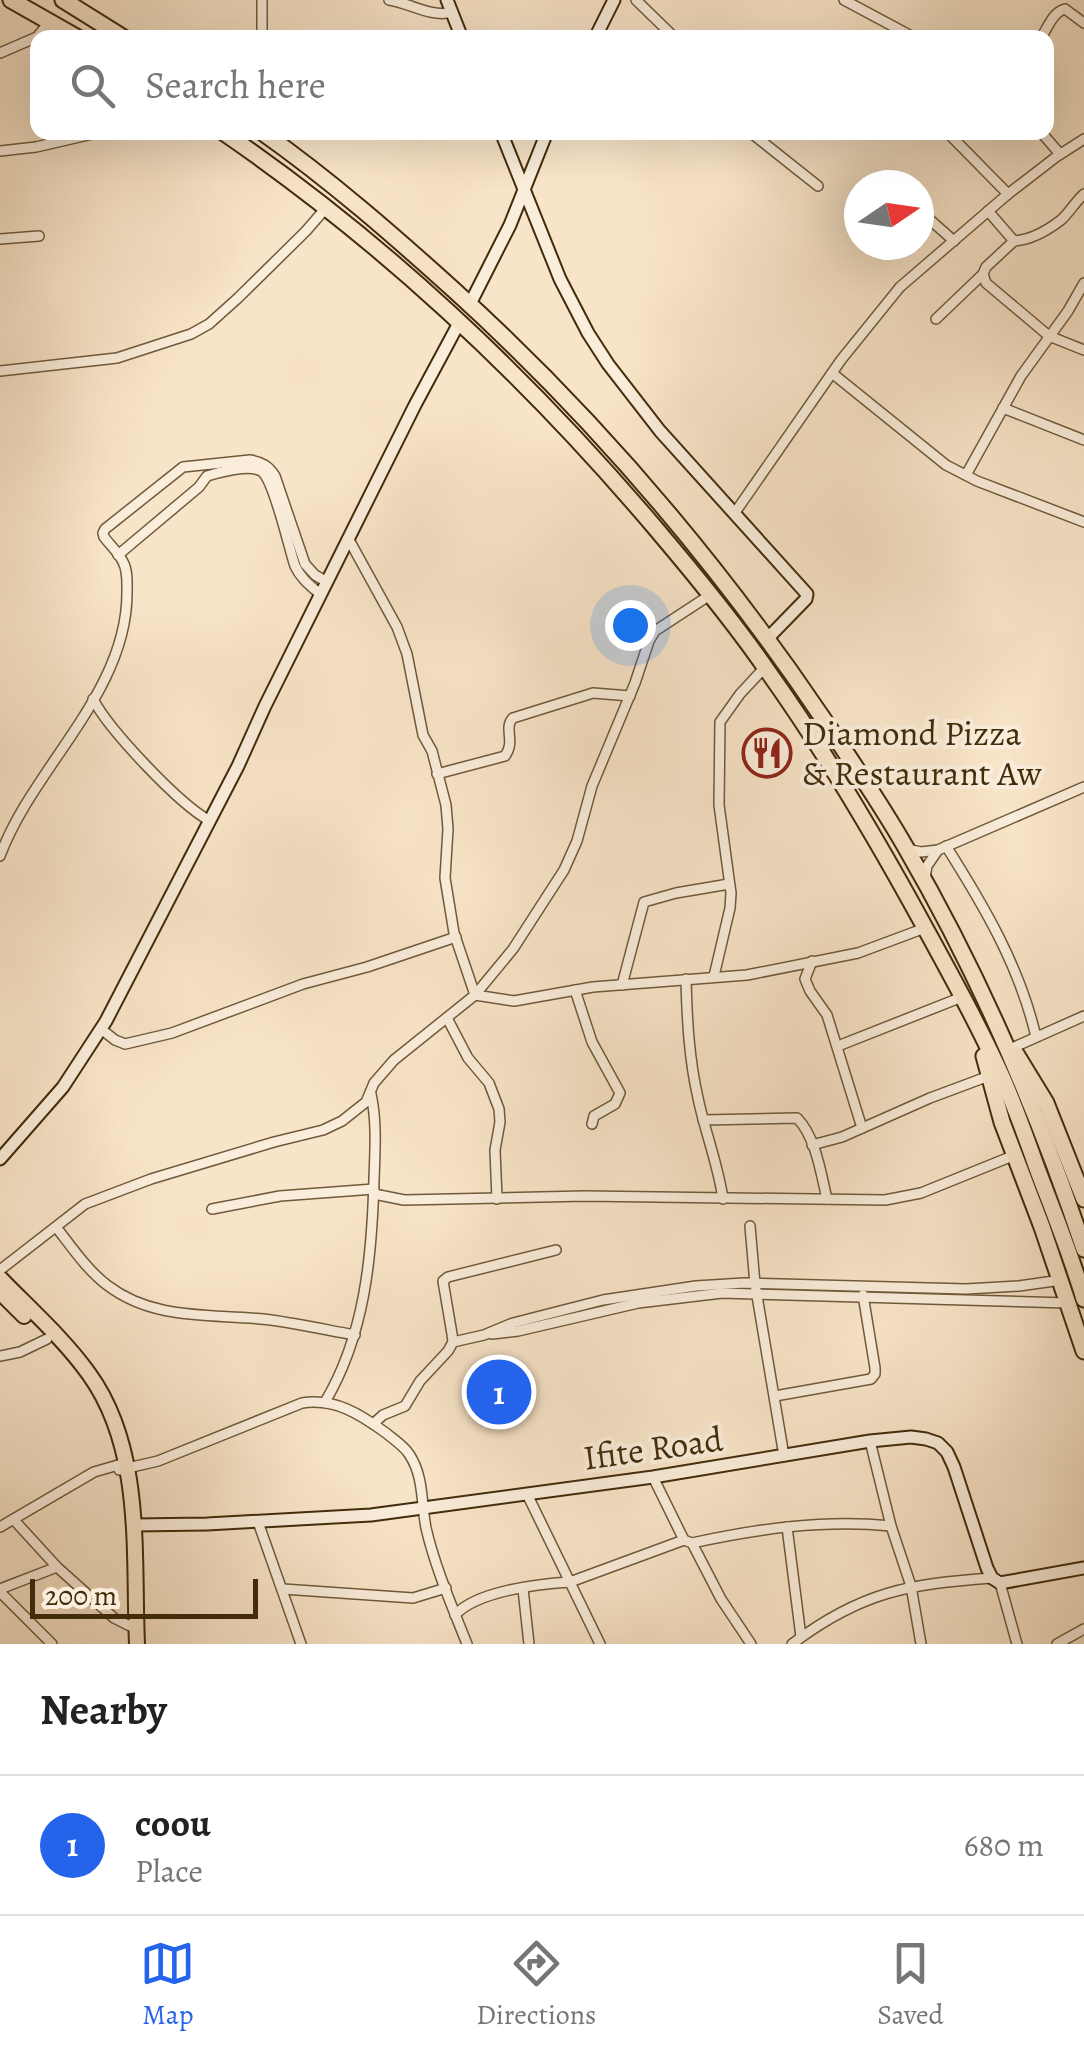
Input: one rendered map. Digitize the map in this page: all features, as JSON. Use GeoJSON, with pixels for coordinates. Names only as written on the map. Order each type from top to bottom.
{"type":"FeatureCollection","features":[{"type":"Feature","properties":{"kind":"highway"},"geometry":{"type":"LineString","coordinates":[[11,0],[65,30]]}},
{"type":"Feature","properties":{"kind":"highway"},"geometry":{"type":"LineString","coordinates":[[63,0],[111,30]]}},
{"type":"Feature","properties":{"kind":"highway"},"geometry":{"type":"LineString","coordinates":[[234,140],[399,267],[460,323],[584,448],[710,595],[765,667],[846,789],[1026,1118],[1084,1248]]}},
{"type":"Feature","properties":{"kind":"highway"},"geometry":{"type":"LineString","coordinates":[[273,140],[470,304],[636,474],[714,566],[768,638],[907,849],[992,1016],[1046,1104],[1084,1199]]}},
{"type":"Feature","properties":{"kind":"highway"},"geometry":{"type":"LineString","coordinates":[[992,1016],[1026,1118],[1076,1301],[1084,1351]]}},
{"type":"Feature","properties":{"kind":"highway"},"geometry":{"type":"LineString","coordinates":[[975,1023],[1002,1122],[1060,1280],[1076,1301]]}},
{"type":"Feature","properties":{"kind":"main road"},"geometry":{"type":"LineString","coordinates":[[0,1274],[88,1371],[110,1410],[134,1525],[134,1644]]}},
{"type":"Feature","properties":{"kind":"main road"},"geometry":{"type":"LineString","coordinates":[[0,1292],[84,1379],[104,1414],[122,1467],[134,1644]]}},
{"type":"Feature","properties":{"kind":"street"},"geometry":{"type":"LineString","coordinates":[[260,0],[260,30]]}},
{"type":"Feature","properties":{"kind":"street"},"geometry":{"type":"LineString","coordinates":[[390,0],[436,14],[449,6],[459,30]]}},
{"type":"Feature","properties":{"kind":"street"},"geometry":{"type":"LineString","coordinates":[[599,30],[614,0]]}},
{"type":"Feature","properties":{"kind":"street"},"geometry":{"type":"LineString","coordinates":[[636,0],[667,30]]}},
{"type":"Feature","properties":{"kind":"street"},"geometry":{"type":"LineString","coordinates":[[844,0],[900,30]]}},
{"type":"Feature","properties":{"kind":"street"},"geometry":{"type":"LineString","coordinates":[[1046,30],[1063,5],[1084,24]]}},
{"type":"Feature","properties":{"kind":"street"},"geometry":{"type":"LineString","coordinates":[[43,30],[50,21]]}},
{"type":"Feature","properties":{"kind":"street"},"geometry":{"type":"LineString","coordinates":[[0,53],[30,40]]}},
{"type":"Feature","properties":{"kind":"street"},"geometry":{"type":"LineString","coordinates":[[734,514],[832,373],[900,287],[1008,194],[1084,139]]}},
{"type":"Feature","properties":{"kind":"street"},"geometry":{"type":"LineString","coordinates":[[0,151],[68,140]]}},
{"type":"Feature","properties":{"kind":"street"},"geometry":{"type":"LineString","coordinates":[[503,140],[560,279],[588,334],[630,394],[806,594],[806,599],[768,638]]}},
{"type":"Feature","properties":{"kind":"street"},"geometry":{"type":"LineString","coordinates":[[470,304],[497,253],[544,140]]}},
{"type":"Feature","properties":{"kind":"street"},"geometry":{"type":"LineString","coordinates":[[760,140],[818,186]]}},
{"type":"Feature","properties":{"kind":"street"},"geometry":{"type":"LineString","coordinates":[[955,140],[1008,194]]}},
{"type":"Feature","properties":{"kind":"street"},"geometry":{"type":"LineString","coordinates":[[1049,140],[1060,154]]}},
{"type":"Feature","properties":{"kind":"street"},"geometry":{"type":"LineString","coordinates":[[936,319],[1014,241],[1024,241],[1060,220],[1084,194]]}},
{"type":"Feature","properties":{"kind":"street"},"geometry":{"type":"LineString","coordinates":[[0,371],[117,358],[192,334],[238,298],[325,209]]}},
{"type":"Feature","properties":{"kind":"street"},"geometry":{"type":"LineString","coordinates":[[988,211],[1014,241]]}},
{"type":"Feature","properties":{"kind":"street"},"geometry":{"type":"LineString","coordinates":[[934,223],[954,241]]}},
{"type":"Feature","properties":{"kind":"street"},"geometry":{"type":"LineString","coordinates":[[0,239],[39,236]]}},
{"type":"Feature","properties":{"kind":"street"},"geometry":{"type":"LineString","coordinates":[[983,274],[986,283],[1048,336],[1084,350]]}},
{"type":"Feature","properties":{"kind":"street"},"geometry":{"type":"LineString","coordinates":[[966,476],[1003,408],[1084,284]]}},
{"type":"Feature","properties":{"kind":"street"},"geometry":{"type":"LineString","coordinates":[[0,1160],[62,1087],[101,1029],[147,946],[348,538],[460,323]]}},
{"type":"Feature","properties":{"kind":"street"},"geometry":{"type":"LineString","coordinates":[[832,373],[946,465],[1084,522]]}},
{"type":"Feature","properties":{"kind":"street"},"geometry":{"type":"LineString","coordinates":[[1003,408],[1084,440]]}},
{"type":"Feature","properties":{"kind":"street"},"geometry":{"type":"LineString","coordinates":[[0,856],[25,807],[93,699],[126,620],[124,564],[103,533],[106,529],[182,467],[259,462],[276,476],[305,564],[327,582]]}},
{"type":"Feature","properties":{"kind":"street"},"geometry":{"type":"LineString","coordinates":[[118,556],[200,487],[207,476],[249,469],[261,471],[272,489],[296,566],[320,595]]}},
{"type":"Feature","properties":{"kind":"street"},"geometry":{"type":"LineString","coordinates":[[348,538],[407,654],[423,735],[432,751],[446,805],[445,878],[456,937],[475,996]]}},
{"type":"Feature","properties":{"kind":"street"},"geometry":{"type":"LineString","coordinates":[[325,1402],[349,1356],[360,1321],[374,1192],[374,1083],[394,1060],[475,996],[513,949],[564,870],[577,841],[592,786],[649,641],[655,631],[710,595]]}},
{"type":"Feature","properties":{"kind":"street"},"geometry":{"type":"LineString","coordinates":[[714,976],[731,893],[719,805],[720,722],[765,667]]}},
{"type":"Feature","properties":{"kind":"street"},"geometry":{"type":"LineString","coordinates":[[438,774],[504,756],[510,746],[508,724],[513,718],[593,693],[630,696]]}},
{"type":"Feature","properties":{"kind":"street"},"geometry":{"type":"LineString","coordinates":[[93,699],[100,714],[184,804],[210,821]]}},
{"type":"Feature","properties":{"kind":"street"},"geometry":{"type":"LineString","coordinates":[[86,712],[100,714]]}},
{"type":"Feature","properties":{"kind":"street"},"geometry":{"type":"LineString","coordinates":[[907,849],[922,852],[942,848],[1084,787]]}},
{"type":"Feature","properties":{"kind":"street"},"geometry":{"type":"LineString","coordinates":[[924,882],[928,866],[942,848]]}},
{"type":"Feature","properties":{"kind":"street"},"geometry":{"type":"LineString","coordinates":[[942,848],[1004,945],[1036,1037]]}},
{"type":"Feature","properties":{"kind":"street"},"geometry":{"type":"LineString","coordinates":[[622,986],[644,902],[729,884]]}},
{"type":"Feature","properties":{"kind":"street"},"geometry":{"type":"LineString","coordinates":[[475,996],[514,1001],[575,990],[747,974],[858,953],[925,928]]}},
{"type":"Feature","properties":{"kind":"street"},"geometry":{"type":"LineString","coordinates":[[101,1029],[125,1044],[172,1033],[303,984],[456,937]]}},
{"type":"Feature","properties":{"kind":"street"},"geometry":{"type":"LineString","coordinates":[[812,961],[805,979],[827,1014],[862,1128]]}},
{"type":"Feature","properties":{"kind":"street"},"geometry":{"type":"LineString","coordinates":[[686,979],[692,1067],[722,1199]]}},
{"type":"Feature","properties":{"kind":"street"},"geometry":{"type":"LineString","coordinates":[[575,990],[592,1042],[620,1093],[615,1104],[594,1116],[592,1124]]}},
{"type":"Feature","properties":{"kind":"street"},"geometry":{"type":"LineString","coordinates":[[838,1046],[962,997]]}},
{"type":"Feature","properties":{"kind":"street"},"geometry":{"type":"LineString","coordinates":[[1012,1048],[1084,1016]]}},
{"type":"Feature","properties":{"kind":"street"},"geometry":{"type":"LineString","coordinates":[[447,1018],[468,1058],[496,1095],[500,1122],[495,1150],[496,1199]]}},
{"type":"Feature","properties":{"kind":"street"},"geometry":{"type":"LineString","coordinates":[[812,1145],[989,1076]]}},
{"type":"Feature","properties":{"kind":"street"},"geometry":{"type":"LineString","coordinates":[[0,1274],[85,1204],[274,1142],[323,1130],[342,1121],[372,1094]]}},
{"type":"Feature","properties":{"kind":"street"},"geometry":{"type":"LineString","coordinates":[[703,1120],[797,1118],[812,1145],[827,1200]]}},
{"type":"Feature","properties":{"kind":"street"},"geometry":{"type":"LineString","coordinates":[[212,1209],[280,1196],[374,1192],[404,1200],[585,1196],[898,1199],[1016,1154]]}},
{"type":"Feature","properties":{"kind":"street"},"geometry":{"type":"LineString","coordinates":[[750,1226],[756,1288],[784,1456]]}},
{"type":"Feature","properties":{"kind":"street"},"geometry":{"type":"LineString","coordinates":[[56,1227],[106,1285],[137,1304],[162,1312],[270,1320],[355,1335]]}},
{"type":"Feature","properties":{"kind":"street"},"geometry":{"type":"LineString","coordinates":[[373,1424],[382,1415],[405,1406],[453,1342],[443,1281],[556,1250]]}},
{"type":"Feature","properties":{"kind":"street"},"geometry":{"type":"LineString","coordinates":[[863,1292],[966,1289],[1060,1280]]}},
{"type":"Feature","properties":{"kind":"street"},"geometry":{"type":"LineString","coordinates":[[1036,1284],[1036,1302]]}},
{"type":"Feature","properties":{"kind":"street"},"geometry":{"type":"LineString","coordinates":[[453,1342],[603,1300],[696,1286],[1010,1302],[1076,1301]]}},
{"type":"Feature","properties":{"kind":"street"},"geometry":{"type":"LineString","coordinates":[[1010,1286],[1010,1302]]}},
{"type":"Feature","properties":{"kind":"street"},"geometry":{"type":"LineString","coordinates":[[775,1396],[871,1379],[875,1374],[863,1292]]}},
{"type":"Feature","properties":{"kind":"street"},"geometry":{"type":"LineString","coordinates":[[0,1356],[47,1340]]}},
{"type":"Feature","properties":{"kind":"street"},"geometry":{"type":"LineString","coordinates":[[0,1528],[94,1472],[158,1461],[287,1408],[325,1402],[344,1407],[373,1424],[408,1452],[418,1470],[432,1546],[467,1644]]}},
{"type":"Feature","properties":{"kind":"street","name":"Ifite Road"},"geometry":{"type":"LineString","coordinates":[[134,1525],[371,1515],[911,1437],[938,1444],[947,1452],[996,1580]]}},
{"type":"Feature","properties":{"kind":"street"},"geometry":{"type":"LineString","coordinates":[[870,1441],[911,1586],[920,1644]]}},
{"type":"Feature","properties":{"kind":"street"},"geometry":{"type":"LineString","coordinates":[[653,1477],[751,1644]]}},
{"type":"Feature","properties":{"kind":"street"},"geometry":{"type":"LineString","coordinates":[[527,1494],[600,1644]]}},
{"type":"Feature","properties":{"kind":"street"},"geometry":{"type":"LineString","coordinates":[[14,1520],[57,1568],[114,1618],[130,1626]]}},
{"type":"Feature","properties":{"kind":"street"},"geometry":{"type":"LineString","coordinates":[[258,1522],[301,1644]]}},
{"type":"Feature","properties":{"kind":"street"},"geometry":{"type":"LineString","coordinates":[[455,1615],[478,1600],[570,1582],[688,1542],[787,1527],[891,1526]]}},
{"type":"Feature","properties":{"kind":"street"},"geometry":{"type":"LineString","coordinates":[[787,1527],[796,1640],[859,1602],[911,1586],[1084,1568]]}},
{"type":"Feature","properties":{"kind":"street"},"geometry":{"type":"LineString","coordinates":[[52,1644],[0,1590],[57,1568]]}},
{"type":"Feature","properties":{"kind":"street"},"geometry":{"type":"LineString","coordinates":[[996,1580],[1017,1644]]}},
{"type":"Feature","properties":{"kind":"street"},"geometry":{"type":"LineString","coordinates":[[283,1589],[413,1598],[446,1588]]}},
{"type":"Feature","properties":{"kind":"street"},"geometry":{"type":"LineString","coordinates":[[522,1589],[530,1644]]}},
{"type":"Feature","properties":{"kind":"street"},"geometry":{"type":"LineString","coordinates":[[1057,1644],[1084,1629]]}},
{"type":"Feature","properties":{"kind":"place","name":"Diamond Pizza & Restaurant Aw"},"geometry":{"type":"Point","coordinates":[767,753]}},
{"type":"Feature","properties":{"kind":"place","name":"coou"},"geometry":{"type":"Point","coordinates":[499,1392]}}]}
